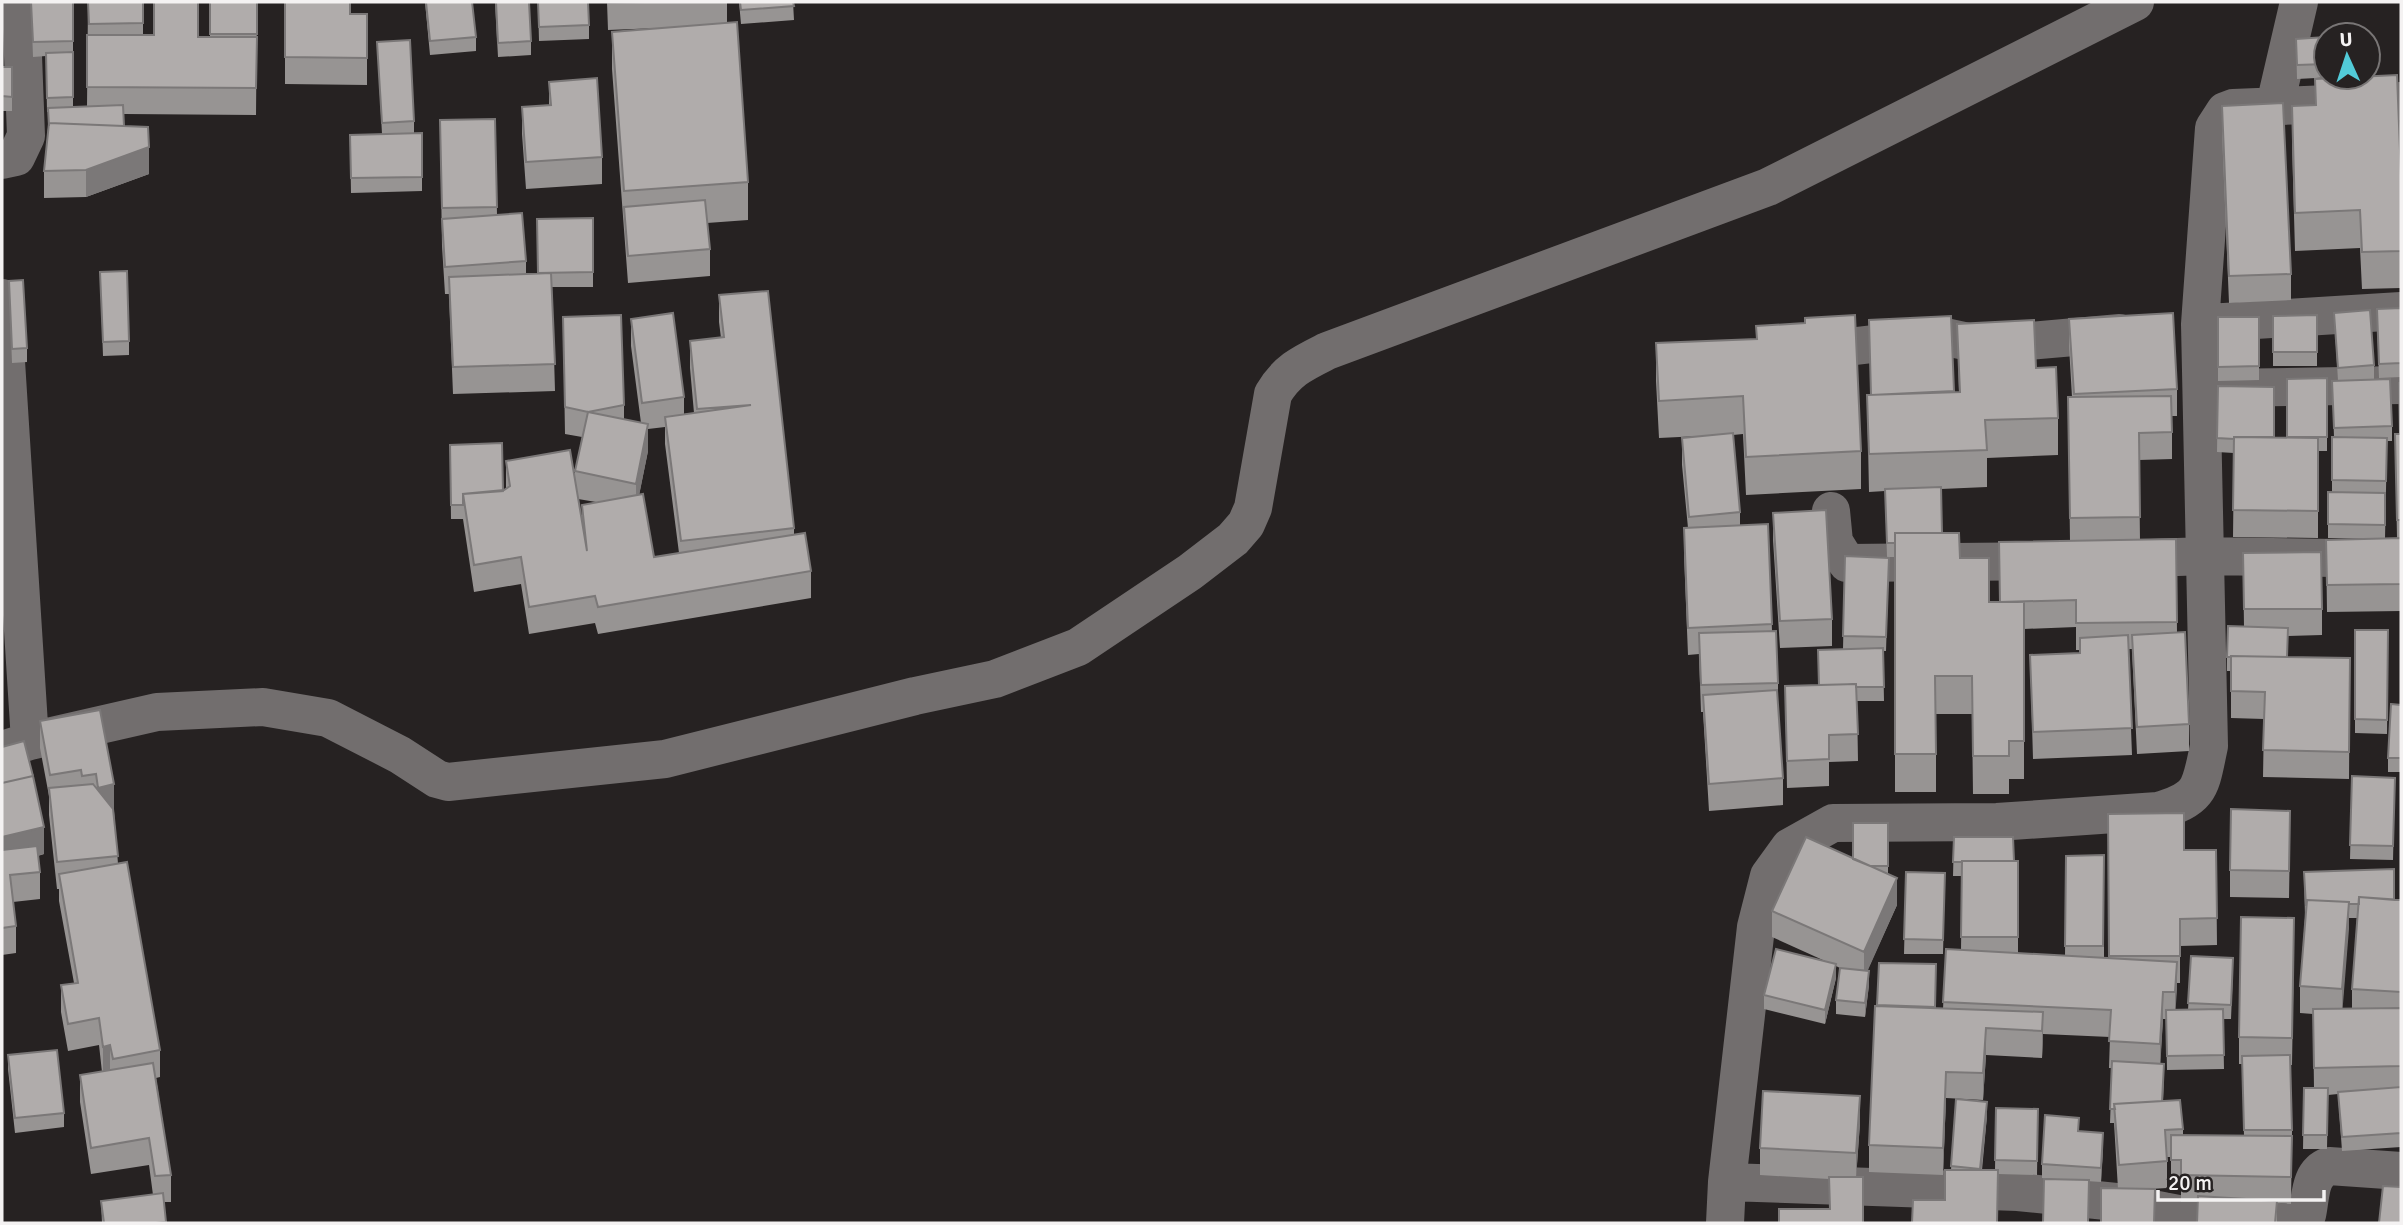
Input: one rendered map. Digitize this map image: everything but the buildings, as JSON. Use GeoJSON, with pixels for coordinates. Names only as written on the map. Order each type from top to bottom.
{"type":"FeatureCollection","features":[{"type":"Feature","properties":{"kind":"street"},"geometry":{"type":"LineString","coordinates":[[2,160],[16,157],[26,136],[21,2]]}},
{"type":"Feature","properties":{"kind":"street"},"geometry":{"type":"LineString","coordinates":[[2,298],[16,746],[157,712],[263,707],[328,718],[448,782],[665,759],[915,696],[995,679],[1078,647],[1190,572],[1233,539],[1247,524],[1253,509],[1273,394],[1282,379],[1299,365],[1327,351],[1768,187],[2136,2]]}},
{"type":"Feature","properties":{"kind":"street"},"geometry":{"type":"LineString","coordinates":[[2275,104],[2299,2]]}},
{"type":"Feature","properties":{"kind":"street"},"geometry":{"type":"LineString","coordinates":[[1725,1223],[1727,1182],[1756,927],[1769,876],[1790,847],[1833,823],[1997,822],[2158,811],[2179,805],[2191,798],[2201,783],[2209,746],[2202,389],[2175,327],[2214,128],[2225,111],[2233,108],[2275,104],[2401,101]]}},
{"type":"Feature","properties":{"kind":"street"},"geometry":{"type":"LineString","coordinates":[[1765,356],[1941,336],[1983,345],[2175,327],[2401,311]]}},
{"type":"Feature","properties":{"kind":"street"},"geometry":{"type":"LineString","coordinates":[[2202,389],[2401,385]]}},
{"type":"Feature","properties":{"kind":"street"},"geometry":{"type":"LineString","coordinates":[[1831,511],[1834,541],[1847,563],[2205,556],[2401,559]]}},
{"type":"Feature","properties":{"kind":"street"},"geometry":{"type":"LineString","coordinates":[[1727,1182],[2018,1192],[2116,1202],[2177,1219],[2290,1223],[2307,1215],[2314,1177],[2320,1169],[2329,1166],[2401,1171]]}}]}
